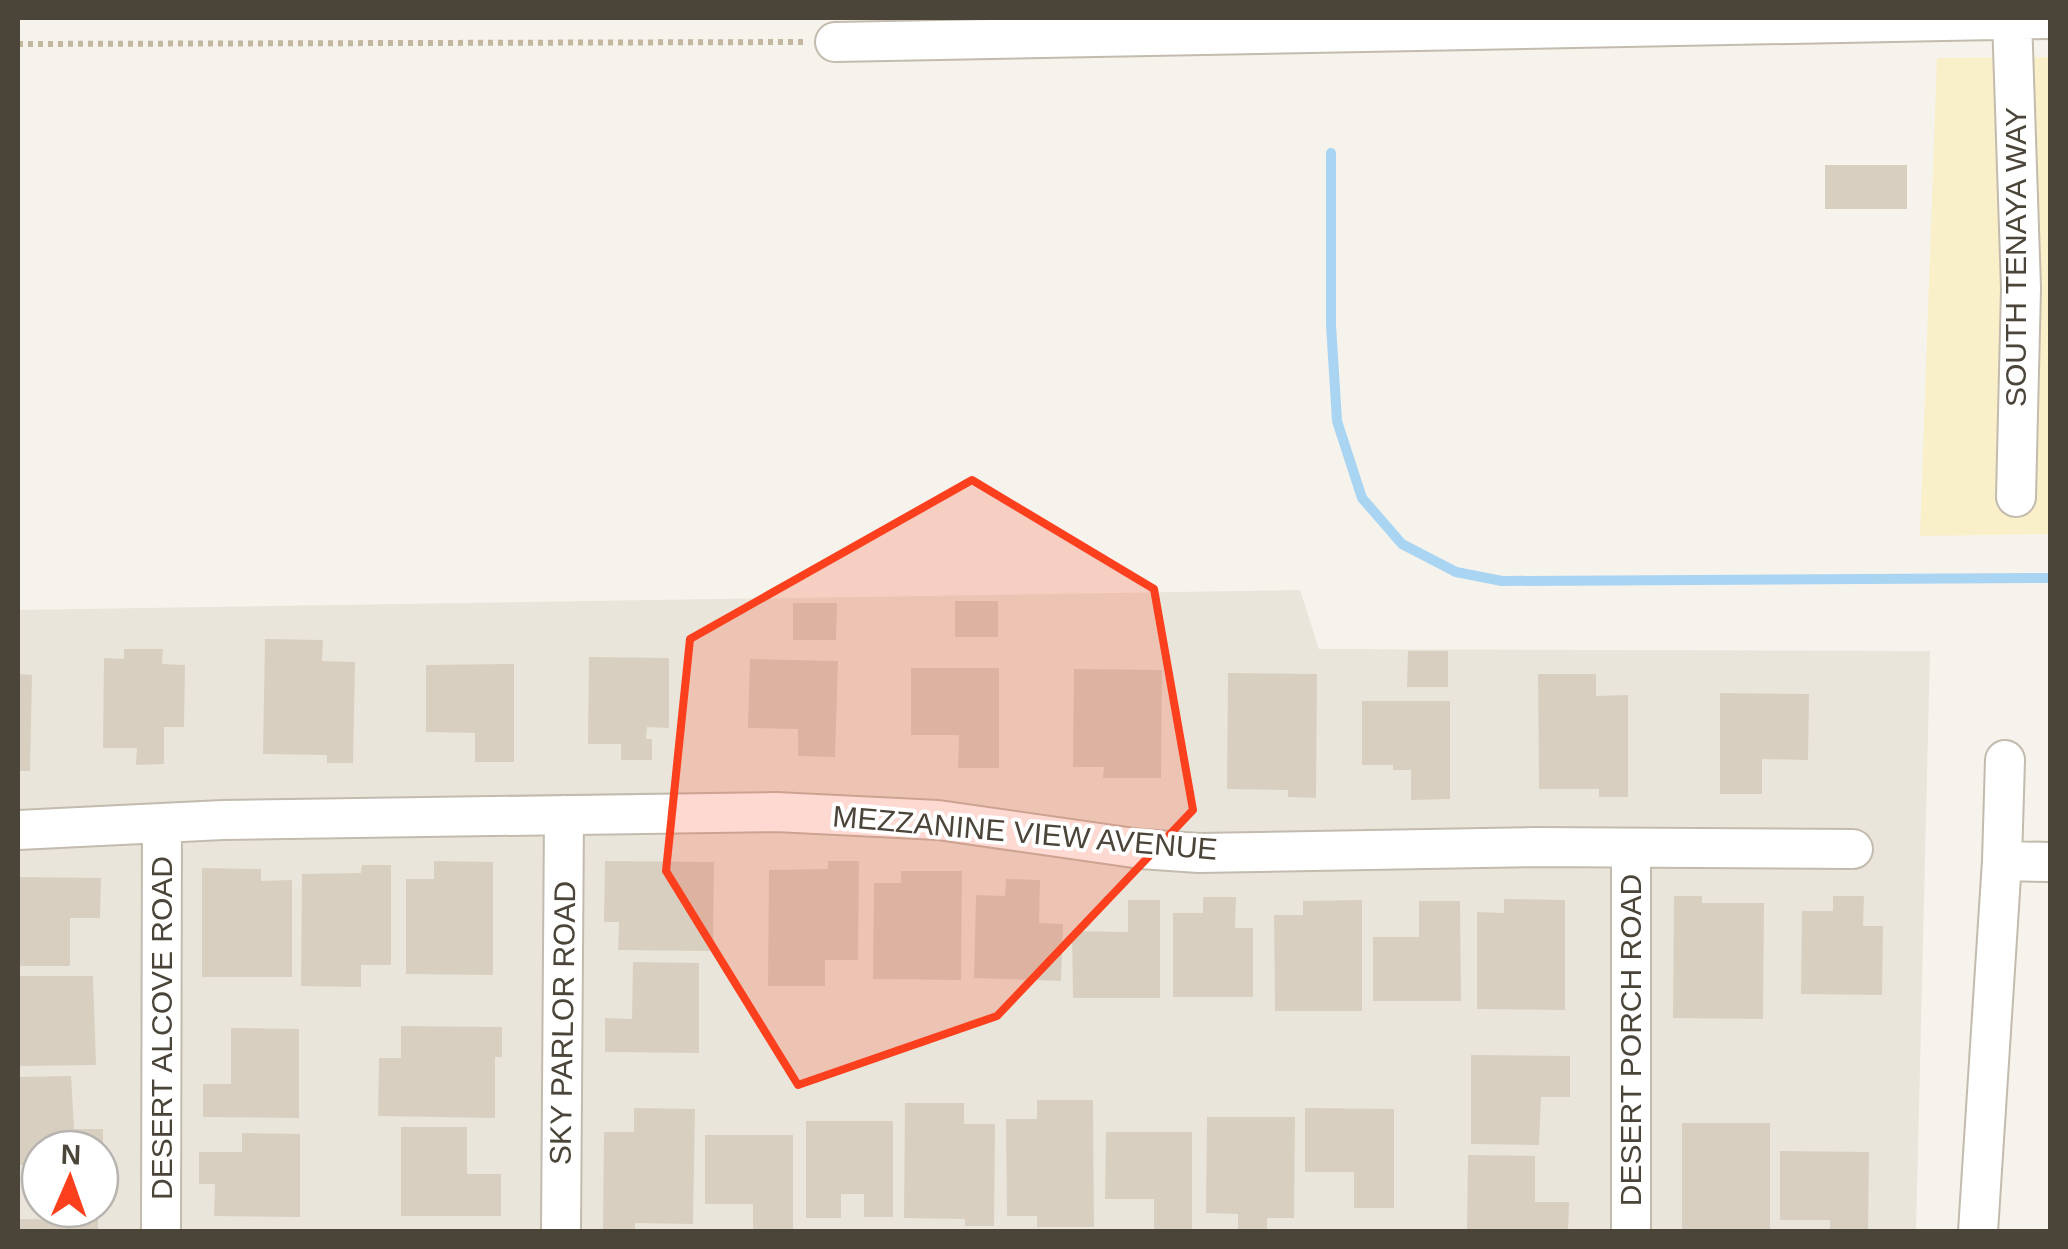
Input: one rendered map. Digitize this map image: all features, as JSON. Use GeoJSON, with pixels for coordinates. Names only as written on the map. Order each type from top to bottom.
{"type":"FeatureCollection","features":[{"type":"Feature","properties":{"kind":"street","name":"SOUTH TENAYA WAY"},"geometry":{"type":"LineString","coordinates":[[2012,18],[2020,288],[2016,497]]}},
{"type":"Feature","properties":{"kind":"street"},"geometry":{"type":"LineString","coordinates":[[835,42],[1490,24],[2050,18]]}},
{"type":"Feature","properties":{"kind":"street"},"geometry":{"type":"LineString","coordinates":[[1978,1232],[2005,760]]}},
{"type":"Feature","properties":{"kind":"street","name":"MEZZANINE VIEW AVENUE"},"geometry":{"type":"LineString","coordinates":[[18,830],[223,820],[869,814],[1199,853],[1853,848]]}},
{"type":"Feature","properties":{"kind":"street","name":"SKY PARLOR ROAD"},"geometry":{"type":"LineString","coordinates":[[561,1232],[564,815]]}},
{"type":"Feature","properties":{"kind":"street","name":"DESERT ALCOVE ROAD"},"geometry":{"type":"LineString","coordinates":[[161,1232],[162,824]]}},
{"type":"Feature","properties":{"kind":"street","name":"DESERT PORCH ROAD"},"geometry":{"type":"LineString","coordinates":[[1630,848],[1631,1232]]}},
{"type":"Feature","properties":{"kind":"street"},"geometry":{"type":"LineString","coordinates":[[2002,861],[2050,862]]}},
{"type":"Feature","properties":{"kind":"path"},"geometry":{"type":"LineString","coordinates":[[18,44],[835,42]]}},
{"type":"Feature","properties":{"kind":"highlighted area"},"geometry":{"type":"Polygon","coordinates":[[[972,480],[1154,589],[1193,810],[997,1016],[798,1085],[666,871],[690,639],[972,480]]]}},
{"type":"Feature","properties":{"kind":"shaded area"},"geometry":{"type":"Polygon","coordinates":[[[1300,590],[1319,649],[1930,651],[1916,1231],[18,1231],[18,610],[1300,590]]]}},
{"type":"Feature","properties":{"kind":"sand"},"geometry":{"type":"Polygon","coordinates":[[[2050,57],[2050,534],[1920,536],[1937,58],[2050,57]]]}},
{"type":"Feature","properties":{"kind":"building"},"geometry":{"type":"Polygon","coordinates":[[[1825,165],[1907,165],[1907,209],[1825,209],[1825,165]]]}},
{"type":"Feature","properties":{"kind":"building"},"geometry":{"type":"Polygon","coordinates":[[[955,601],[998,601],[998,637],[955,637],[955,601]]]}},
{"type":"Feature","properties":{"kind":"building"},"geometry":{"type":"Polygon","coordinates":[[[793,603],[837,603],[836,640],[793,640],[793,603]]]}},
{"type":"Feature","properties":{"kind":"building"},"geometry":{"type":"Polygon","coordinates":[[[265,639],[323,640],[322,661],[355,662],[353,763],[327,763],[327,755],[263,754],[265,639]]]}},
{"type":"Feature","properties":{"kind":"building"},"geometry":{"type":"Polygon","coordinates":[[[124,649],[163,649],[162,664],[185,665],[184,727],[164,727],[164,764],[136,765],[137,748],[103,748],[104,658],[124,659],[124,649]]]}},
{"type":"Feature","properties":{"kind":"building"},"geometry":{"type":"Polygon","coordinates":[[[1408,651],[1448,651],[1448,687],[1407,687],[1408,651]]]}},
{"type":"Feature","properties":{"kind":"building"},"geometry":{"type":"Polygon","coordinates":[[[589,657],[669,658],[669,728],[647,727],[646,739],[652,739],[652,760],[621,760],[621,744],[588,744],[589,657]]]}},
{"type":"Feature","properties":{"kind":"building"},"geometry":{"type":"Polygon","coordinates":[[[750,659],[838,661],[835,757],[798,756],[798,729],[748,728],[750,659]]]}},
{"type":"Feature","properties":{"kind":"building"},"geometry":{"type":"Polygon","coordinates":[[[514,664],[514,762],[475,762],[475,733],[426,732],[426,665],[514,664]]]}},
{"type":"Feature","properties":{"kind":"building"},"geometry":{"type":"Polygon","coordinates":[[[911,668],[999,668],[999,768],[958,768],[959,735],[911,735],[911,668]]]}},
{"type":"Feature","properties":{"kind":"building"},"geometry":{"type":"Polygon","coordinates":[[[1074,669],[1162,670],[1161,778],[1103,778],[1104,767],[1073,767],[1074,669]]]}},
{"type":"Feature","properties":{"kind":"building"},"geometry":{"type":"Polygon","coordinates":[[[1228,673],[1317,674],[1316,798],[1288,797],[1288,790],[1227,789],[1228,673]]]}},
{"type":"Feature","properties":{"kind":"building"},"geometry":{"type":"Polygon","coordinates":[[[18,674],[32,675],[30,771],[18,771],[18,674]]]}},
{"type":"Feature","properties":{"kind":"building"},"geometry":{"type":"Polygon","coordinates":[[[1538,674],[1596,674],[1596,696],[1628,695],[1628,797],[1599,797],[1599,789],[1539,789],[1538,674]]]}},
{"type":"Feature","properties":{"kind":"building"},"geometry":{"type":"Polygon","coordinates":[[[1720,693],[1809,694],[1808,760],[1762,759],[1762,794],[1720,794],[1720,693]]]}},
{"type":"Feature","properties":{"kind":"building"},"geometry":{"type":"Polygon","coordinates":[[[1362,701],[1450,701],[1450,799],[1411,800],[1411,770],[1393,770],[1393,765],[1362,765],[1362,701]]]}},
{"type":"Feature","properties":{"kind":"building"},"geometry":{"type":"Polygon","coordinates":[[[434,861],[493,862],[493,975],[406,974],[406,879],[434,879],[434,861]]]}},
{"type":"Feature","properties":{"kind":"building"},"geometry":{"type":"Polygon","coordinates":[[[605,861],[714,862],[713,951],[618,950],[619,922],[604,922],[605,861]]]}},
{"type":"Feature","properties":{"kind":"building"},"geometry":{"type":"Polygon","coordinates":[[[828,861],[859,861],[858,960],[825,960],[825,986],[768,986],[769,870],[828,869],[828,861]]]}},
{"type":"Feature","properties":{"kind":"building"},"geometry":{"type":"Polygon","coordinates":[[[362,865],[391,865],[391,965],[361,965],[361,987],[301,986],[302,874],[361,873],[362,865]]]}},
{"type":"Feature","properties":{"kind":"building"},"geometry":{"type":"Polygon","coordinates":[[[202,868],[261,869],[261,881],[292,880],[292,977],[202,977],[202,868]]]}},
{"type":"Feature","properties":{"kind":"building"},"geometry":{"type":"Polygon","coordinates":[[[901,871],[962,871],[961,980],[873,979],[874,883],[901,883],[901,871]]]}},
{"type":"Feature","properties":{"kind":"building"},"geometry":{"type":"Polygon","coordinates":[[[18,877],[101,878],[100,918],[70,918],[70,966],[18,966],[18,877]]]}},
{"type":"Feature","properties":{"kind":"building"},"geometry":{"type":"Polygon","coordinates":[[[1006,879],[1040,880],[1039,923],[1063,924],[1061,981],[974,978],[976,895],[1005,896],[1006,879]]]}},
{"type":"Feature","properties":{"kind":"building"},"geometry":{"type":"Polygon","coordinates":[[[1674,896],[1702,896],[1702,903],[1764,903],[1763,1019],[1673,1018],[1674,896]]]}},
{"type":"Feature","properties":{"kind":"building"},"geometry":{"type":"Polygon","coordinates":[[[1833,896],[1864,896],[1863,926],[1883,926],[1882,995],[1801,994],[1802,911],[1833,911],[1833,896]]]}},
{"type":"Feature","properties":{"kind":"building"},"geometry":{"type":"Polygon","coordinates":[[[1203,897],[1236,897],[1235,928],[1253,928],[1253,997],[1173,997],[1173,913],[1203,913],[1203,897]]]}},
{"type":"Feature","properties":{"kind":"building"},"geometry":{"type":"Polygon","coordinates":[[[1504,899],[1565,900],[1565,1010],[1477,1009],[1477,912],[1504,913],[1504,899]]]}},
{"type":"Feature","properties":{"kind":"building"},"geometry":{"type":"Polygon","coordinates":[[[1128,900],[1160,900],[1160,998],[1073,998],[1072,931],[1128,932],[1128,900]]]}},
{"type":"Feature","properties":{"kind":"building"},"geometry":{"type":"Polygon","coordinates":[[[1362,900],[1362,1011],[1275,1011],[1274,915],[1303,915],[1303,901],[1362,900]]]}},
{"type":"Feature","properties":{"kind":"building"},"geometry":{"type":"Polygon","coordinates":[[[1419,901],[1460,901],[1461,1001],[1373,1001],[1373,937],[1419,937],[1419,901]]]}},
{"type":"Feature","properties":{"kind":"building"},"geometry":{"type":"Polygon","coordinates":[[[633,962],[699,963],[699,1053],[605,1052],[605,1018],[632,1019],[633,962]]]}},
{"type":"Feature","properties":{"kind":"building"},"geometry":{"type":"Polygon","coordinates":[[[18,976],[93,976],[96,1065],[18,1066],[18,976]]]}},
{"type":"Feature","properties":{"kind":"building"},"geometry":{"type":"Polygon","coordinates":[[[401,1026],[502,1027],[502,1057],[495,1057],[495,1118],[378,1116],[379,1058],[401,1058],[401,1026]]]}},
{"type":"Feature","properties":{"kind":"building"},"geometry":{"type":"Polygon","coordinates":[[[231,1028],[299,1029],[299,1118],[203,1117],[203,1084],[231,1084],[231,1028]]]}},
{"type":"Feature","properties":{"kind":"building"},"geometry":{"type":"Polygon","coordinates":[[[1471,1055],[1570,1056],[1570,1097],[1541,1097],[1539,1145],[1471,1144],[1471,1055]]]}},
{"type":"Feature","properties":{"kind":"building"},"geometry":{"type":"Polygon","coordinates":[[[71,1076],[74,1129],[20,1129],[20,1165],[18,1165],[18,1077],[71,1076]]]}},
{"type":"Feature","properties":{"kind":"building"},"geometry":{"type":"Polygon","coordinates":[[[1037,1100],[1093,1100],[1094,1227],[1037,1227],[1037,1216],[1007,1216],[1006,1119],[1037,1119],[1037,1100]]]}},
{"type":"Feature","properties":{"kind":"building"},"geometry":{"type":"Polygon","coordinates":[[[905,1103],[964,1103],[964,1124],[995,1124],[994,1226],[965,1226],[965,1219],[904,1218],[905,1103]]]}},
{"type":"Feature","properties":{"kind":"building"},"geometry":{"type":"Polygon","coordinates":[[[634,1108],[695,1109],[693,1224],[635,1223],[635,1232],[603,1232],[604,1132],[634,1132],[634,1108]]]}},
{"type":"Feature","properties":{"kind":"building"},"geometry":{"type":"Polygon","coordinates":[[[1305,1108],[1394,1109],[1394,1208],[1354,1208],[1354,1172],[1305,1172],[1305,1108]]]}},
{"type":"Feature","properties":{"kind":"building"},"geometry":{"type":"Polygon","coordinates":[[[1207,1117],[1295,1117],[1294,1218],[1267,1218],[1267,1231],[1238,1231],[1238,1214],[1206,1213],[1207,1117]]]}},
{"type":"Feature","properties":{"kind":"building"},"geometry":{"type":"Polygon","coordinates":[[[806,1121],[893,1121],[893,1217],[864,1217],[864,1194],[841,1194],[841,1218],[806,1218],[806,1121]]]}},
{"type":"Feature","properties":{"kind":"building"},"geometry":{"type":"Polygon","coordinates":[[[1682,1123],[1770,1123],[1770,1232],[1682,1232],[1682,1123]]]}},
{"type":"Feature","properties":{"kind":"building"},"geometry":{"type":"Polygon","coordinates":[[[401,1127],[467,1127],[467,1174],[501,1174],[501,1216],[401,1216],[401,1127]]]}},
{"type":"Feature","properties":{"kind":"building"},"geometry":{"type":"Polygon","coordinates":[[[1106,1132],[1192,1132],[1192,1230],[1154,1230],[1154,1199],[1105,1199],[1106,1132]]]}},
{"type":"Feature","properties":{"kind":"building"},"geometry":{"type":"Polygon","coordinates":[[[242,1133],[300,1134],[300,1217],[214,1216],[215,1184],[199,1184],[199,1152],[242,1152],[242,1133]]]}},
{"type":"Feature","properties":{"kind":"building"},"geometry":{"type":"Polygon","coordinates":[[[705,1135],[793,1135],[793,1229],[753,1230],[753,1204],[705,1204],[705,1135]]]}},
{"type":"Feature","properties":{"kind":"building"},"geometry":{"type":"Polygon","coordinates":[[[1780,1151],[1869,1152],[1868,1232],[1830,1232],[1830,1220],[1780,1220],[1780,1151]]]}},
{"type":"Feature","properties":{"kind":"building"},"geometry":{"type":"Polygon","coordinates":[[[1468,1155],[1535,1156],[1535,1202],[1569,1202],[1568,1232],[1467,1232],[1468,1155]]]}},
{"type":"Feature","properties":{"kind":"building"},"geometry":{"type":"Polygon","coordinates":[[[18,1219],[20,1229],[98,1229],[98,1232],[18,1232],[18,1219]]]}},
{"type":"Feature","properties":{"kind":"waterway"},"geometry":{"type":"LineString","coordinates":[[1331,153],[1331,325],[1337,421],[1362,498],[1402,544],[1456,572],[1502,581],[2050,578]]}}]}
